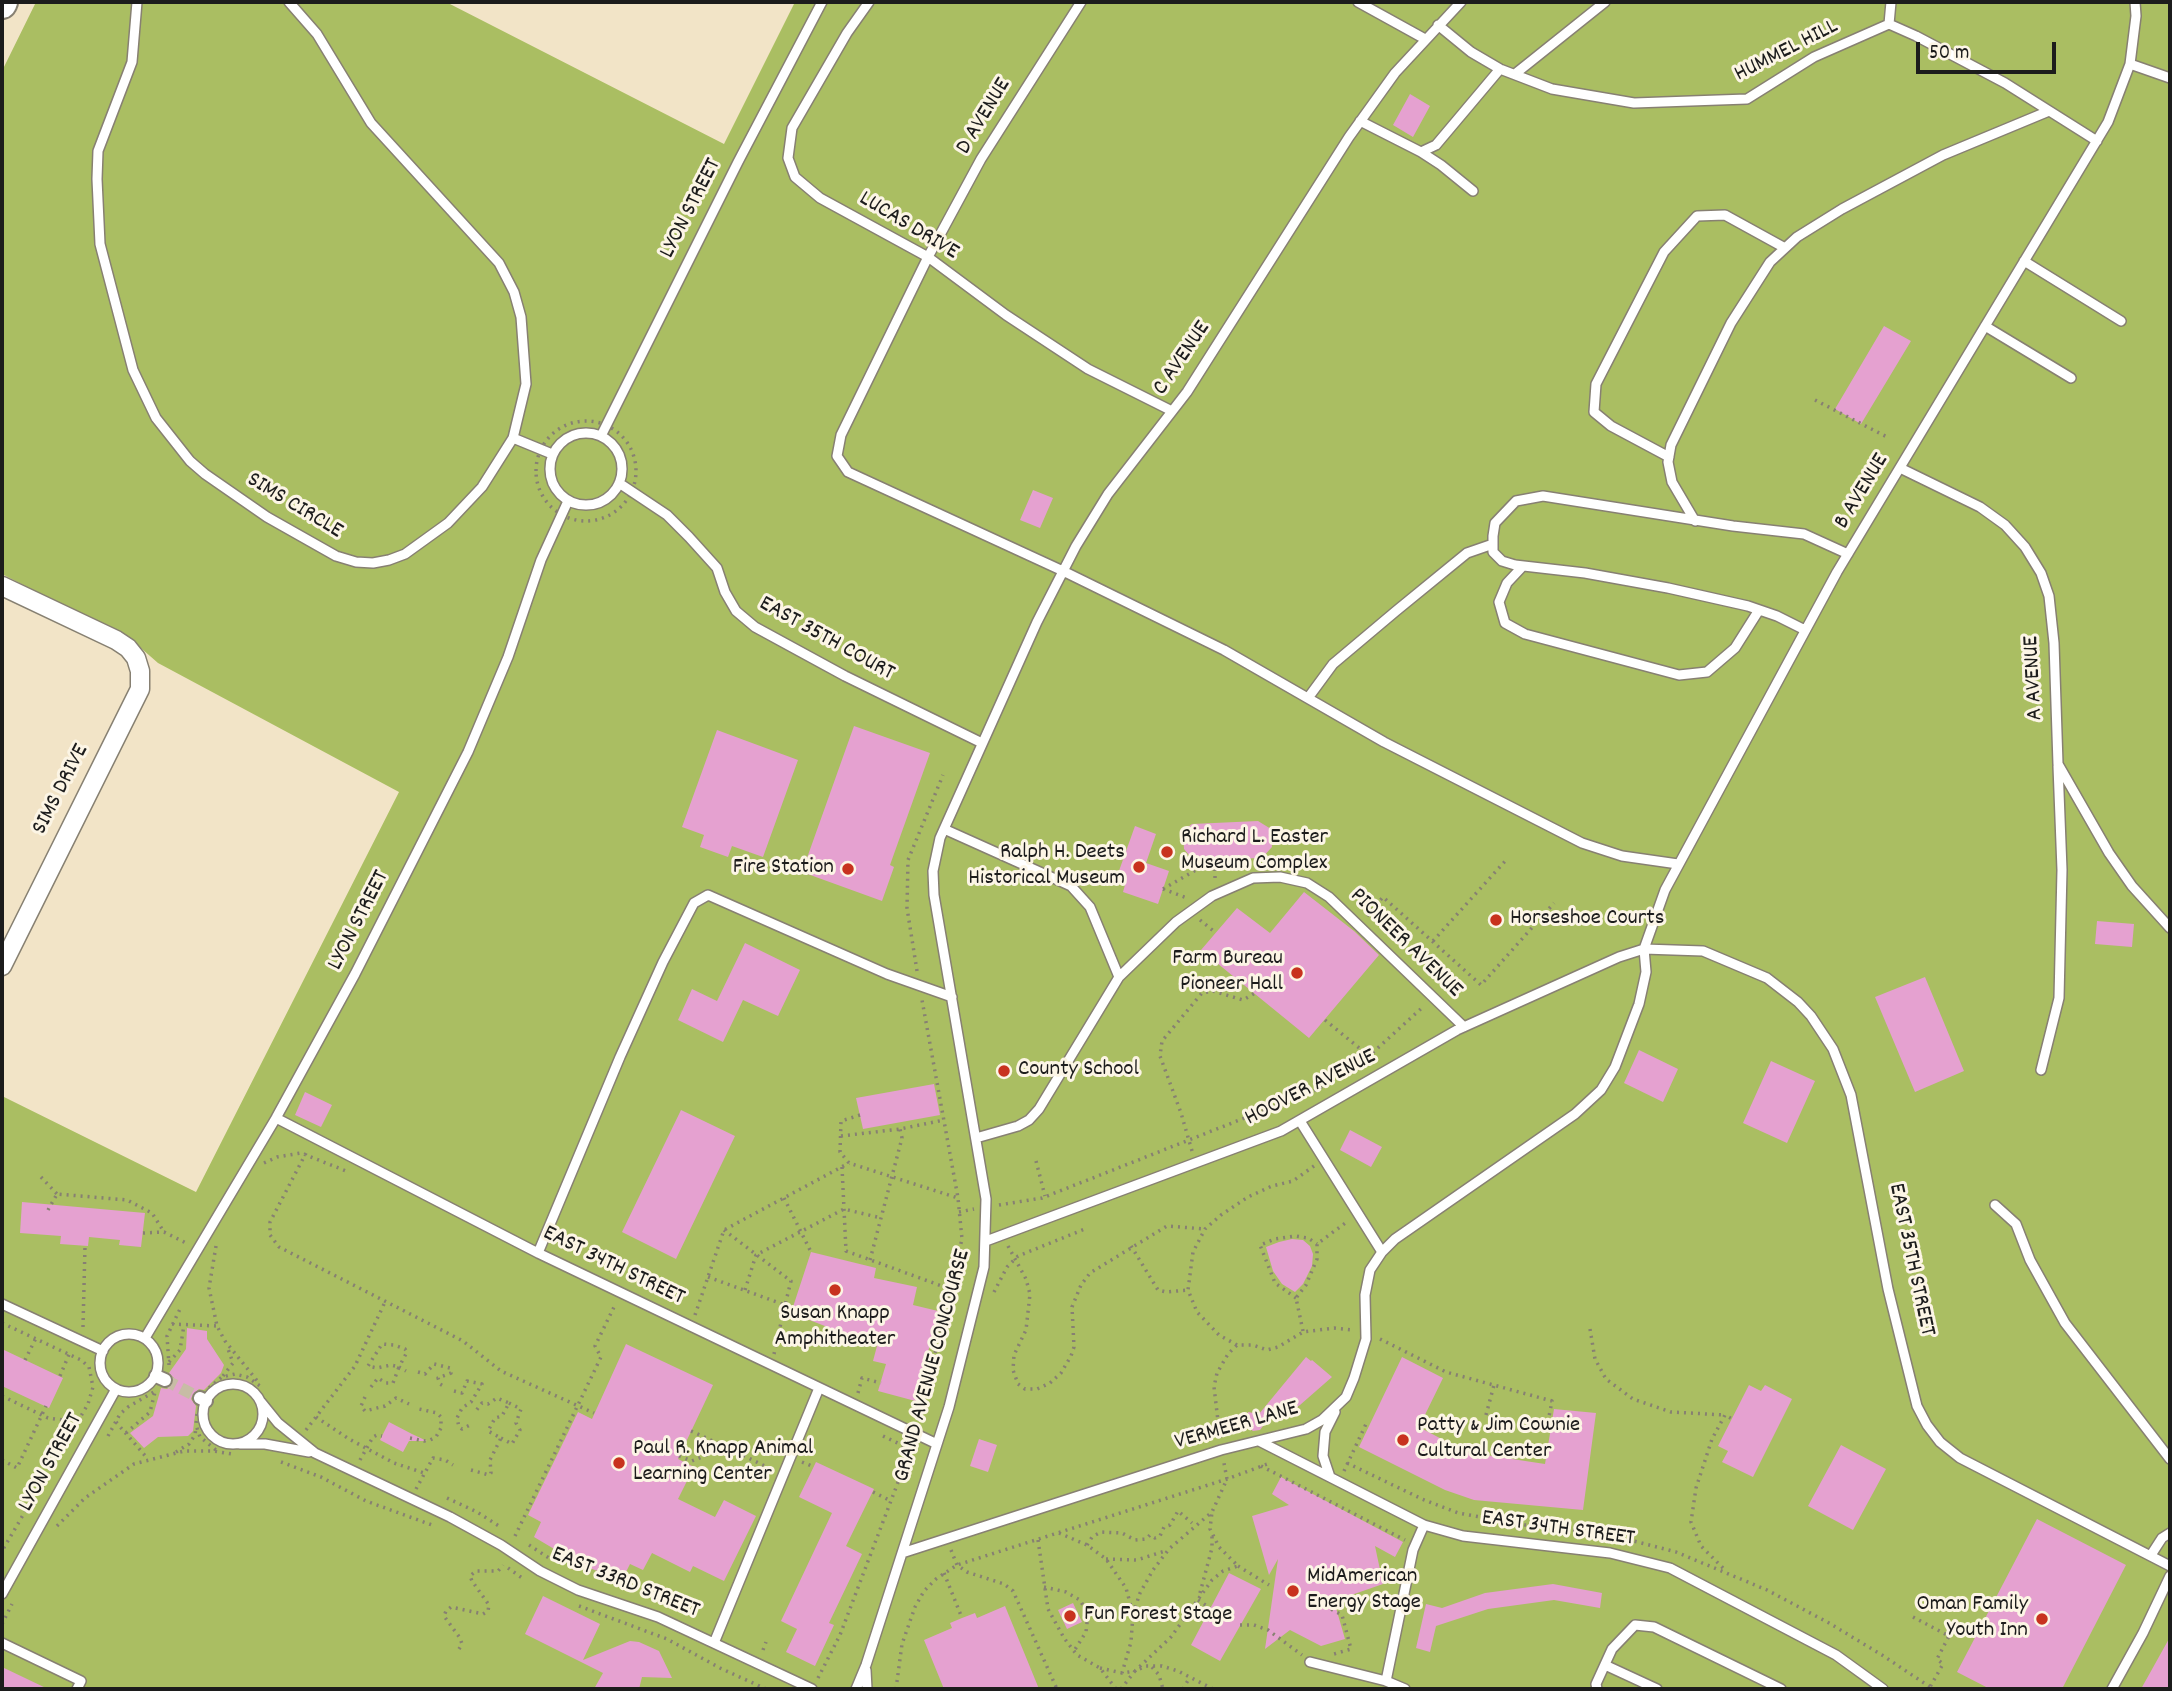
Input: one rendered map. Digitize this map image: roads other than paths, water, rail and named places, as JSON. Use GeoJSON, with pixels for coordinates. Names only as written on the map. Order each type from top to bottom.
{"type":"FeatureCollection","features":[{"type":"Feature","properties":{"kind":"street","name":"SIMS DRIVE"},"geometry":{"type":"LineString","coordinates":[[2,586],[116,640],[128,648],[140,671],[140,689],[2,966]]}},
{"type":"Feature","properties":{"kind":"lane","name":"SIMS CIRCLE"},"geometry":{"type":"LineString","coordinates":[[136,2],[132,62],[98,151],[97,179],[100,244],[133,370],[156,418],[190,461],[205,474],[315,546],[356,562],[373,563],[405,554],[448,523],[482,487],[513,438],[526,384],[521,317],[514,292],[499,263],[371,123],[323,43],[289,2]]}},
{"type":"Feature","properties":{"kind":"lane","name":"LYON STREET"},"geometry":{"type":"LineString","coordinates":[[601,436],[738,162],[822,2]]}},
{"type":"Feature","properties":{"kind":"lane","name":"LUCAS DRIVE"},"geometry":{"type":"LineString","coordinates":[[869,2],[847,33],[792,128],[788,158],[794,177],[820,198],[928,257],[1006,315],[1088,369],[1172,411]]}},
{"type":"Feature","properties":{"kind":"lane","name":"D AVENUE"},"geometry":{"type":"LineString","coordinates":[[1081,2],[981,159],[928,257],[841,435],[838,456],[848,472],[1063,571],[1224,650],[1384,742],[1582,843],[1622,856],[1678,864]]}},
{"type":"Feature","properties":{"kind":"lane"},"geometry":{"type":"LineString","coordinates":[[1358,2],[1425,39]]}},
{"type":"Feature","properties":{"kind":"lane","name":"C AVENUE"},"geometry":{"type":"LineString","coordinates":[[974,761],[1037,622],[1108,494],[1187,392],[1360,121],[1395,73],[1461,2]]}},
{"type":"Feature","properties":{"kind":"lane"},"geometry":{"type":"LineString","coordinates":[[1515,74],[1605,2]]}},
{"type":"Feature","properties":{"kind":"lane"},"geometry":{"type":"LineString","coordinates":[[1892,2],[1889,24],[2005,83],[2097,141]]}},
{"type":"Feature","properties":{"kind":"lane"},"geometry":{"type":"LineString","coordinates":[[2135,2],[2136,16],[2130,64],[2169,75]]}},
{"type":"Feature","properties":{"kind":"lane","name":"HUMMEL HILL"},"geometry":{"type":"LineString","coordinates":[[1438,25],[1471,52],[1500,69],[1552,89],[1634,103],[1747,99],[1814,57],[1889,24]]}},
{"type":"Feature","properties":{"kind":"lane","name":"B AVENUE"},"geometry":{"type":"LineString","coordinates":[[1644,949],[1665,890],[1678,864],[1805,630],[2108,122],[2130,64]]}},
{"type":"Feature","properties":{"kind":"lane"},"geometry":{"type":"LineString","coordinates":[[1421,152],[1436,145],[1500,69]]}},
{"type":"Feature","properties":{"kind":"lane"},"geometry":{"type":"LineString","coordinates":[[1695,521],[1672,482],[1669,457],[1671,445],[1731,323],[1770,262],[1797,237],[1842,209],[1943,155],[2049,111]]}},
{"type":"Feature","properties":{"kind":"lane"},"geometry":{"type":"LineString","coordinates":[[1360,121],[1421,152],[1473,191]]}},
{"type":"Feature","properties":{"kind":"lane"},"geometry":{"type":"LineString","coordinates":[[1669,457],[1611,426],[1594,412],[1596,384],[1664,252],[1698,216],[1725,215],[1785,248]]}},
{"type":"Feature","properties":{"kind":"lane"},"geometry":{"type":"LineString","coordinates":[[2024,261],[2121,321]]}},
{"type":"Feature","properties":{"kind":"lane"},"geometry":{"type":"LineString","coordinates":[[1985,326],[2071,378]]}},
{"type":"Feature","properties":{"kind":"lane"},"geometry":{"type":"LineString","coordinates":[[578,433],[601,436],[609,440],[620,456],[620,483],[614,492],[598,503],[578,505],[568,501],[553,486],[550,476],[552,454],[567,438],[578,433]]}},
{"type":"Feature","properties":{"kind":"lane"},"geometry":{"type":"LineString","coordinates":[[513,438],[552,454]]}},
{"type":"Feature","properties":{"kind":"lane","name":"A AVENUE"},"geometry":{"type":"LineString","coordinates":[[1900,468],[1980,507],[2005,525],[2025,547],[2041,573],[2049,596],[2054,643],[2058,764],[2109,853],[2132,886],[2170,928]]}},
{"type":"Feature","properties":{"kind":"lane","name":"EAST 35TH COURT"},"geometry":{"type":"LineString","coordinates":[[620,483],[667,515],[704,553],[717,568],[725,592],[736,611],[755,627],[845,676],[982,743]]}},
{"type":"Feature","properties":{"kind":"lane"},"geometry":{"type":"LineString","coordinates":[[1805,630],[1759,610],[1668,588],[1502,561],[1493,552],[1495,523],[1516,501],[1543,496],[1695,521],[1804,534],[1848,554]]}},
{"type":"Feature","properties":{"kind":"lane","name":"LYON STREET"},"geometry":{"type":"LineString","coordinates":[[145,1338],[276,1118],[355,974],[468,752],[508,657],[541,560],[568,501]]}},
{"type":"Feature","properties":{"kind":"lane"},"geometry":{"type":"LineString","coordinates":[[1308,698],[1333,664],[1467,553],[1493,544]]}},
{"type":"Feature","properties":{"kind":"lane"},"geometry":{"type":"LineString","coordinates":[[1523,566],[1507,583],[1499,602],[1505,623],[1524,634],[1679,675],[1707,672],[1735,648],[1759,610]]}},
{"type":"Feature","properties":{"kind":"lane","name":"GRAND AVENUE CONCOURSE"},"geometry":{"type":"LineString","coordinates":[[856,1689],[937,1444],[984,1267],[986,1208],[934,895],[933,871],[944,829],[974,761]]}},
{"type":"Feature","properties":{"kind":"lane"},"geometry":{"type":"LineString","coordinates":[[2041,1070],[2059,998],[2062,870],[2058,764]]}},
{"type":"Feature","properties":{"kind":"lane"},"geometry":{"type":"LineString","coordinates":[[944,829],[1071,886],[1090,907],[1119,977]]}},
{"type":"Feature","properties":{"kind":"lane","name":"PIONEER AVENUE"},"geometry":{"type":"LineString","coordinates":[[976,1138],[1018,1126],[1029,1120],[1039,1109],[1119,977],[1148,947],[1190,912],[1215,895],[1253,878],[1280,877],[1307,883],[1329,897],[1464,1027]]}},
{"type":"Feature","properties":{"kind":"lane"},"geometry":{"type":"LineString","coordinates":[[538,1253],[620,1056],[663,962],[694,903],[708,895],[887,974],[952,997]]}},
{"type":"Feature","properties":{"kind":"lane","name":"HOOVER AVENUE"},"geometry":{"type":"LineString","coordinates":[[986,1241],[1281,1131],[1464,1027],[1619,957],[1644,949]]}},
{"type":"Feature","properties":{"kind":"lane","name":"VERMEER LANE"},"geometry":{"type":"LineString","coordinates":[[902,1553],[1221,1450],[1306,1429],[1322,1420],[1346,1397],[1354,1378],[1366,1339],[1365,1295],[1370,1270],[1382,1252],[1395,1239],[1575,1114],[1601,1090],[1615,1067],[1639,1004],[1646,972],[1644,949]]}},
{"type":"Feature","properties":{"kind":"lane","name":"EAST 35TH STREET"},"geometry":{"type":"LineString","coordinates":[[1644,949],[1703,951],[1767,978],[1798,1002],[1833,1049],[1851,1095],[1888,1289],[1917,1406],[1940,1442],[1960,1458],[2170,1566]]}},
{"type":"Feature","properties":{"kind":"lane","name":"EAST 34TH STREET"},"geometry":{"type":"LineString","coordinates":[[276,1118],[538,1253],[937,1444]]}},
{"type":"Feature","properties":{"kind":"lane"},"geometry":{"type":"LineString","coordinates":[[1300,1121],[1382,1252]]}},
{"type":"Feature","properties":{"kind":"lane"},"geometry":{"type":"LineString","coordinates":[[1995,1205],[2016,1224],[2030,1260],[2064,1323],[2170,1459]]}},
{"type":"Feature","properties":{"kind":"lane"},"geometry":{"type":"LineString","coordinates":[[2,1304],[103,1351]]}},
{"type":"Feature","properties":{"kind":"lane"},"geometry":{"type":"LineString","coordinates":[[126,1334],[145,1338],[156,1351],[160,1378],[138,1391],[116,1389],[108,1383],[101,1368],[103,1351],[109,1343],[126,1334]]}},
{"type":"Feature","properties":{"kind":"lane","name":"EAST 33RD STREET"},"geometry":{"type":"LineString","coordinates":[[314,1452],[265,1444],[223,1442],[208,1429],[203,1399],[218,1388],[234,1384],[250,1389],[278,1423],[314,1452],[450,1517],[540,1571],[578,1590],[658,1617],[812,1689]]}},
{"type":"Feature","properties":{"kind":"lane"},"geometry":{"type":"LineString","coordinates":[[714,1643],[819,1388]]}},
{"type":"Feature","properties":{"kind":"lane","name":"LYON STREET"},"geometry":{"type":"LineString","coordinates":[[2,1594],[116,1389]]}},
{"type":"Feature","properties":{"kind":"lane"},"geometry":{"type":"LineString","coordinates":[[233,1444],[242,1442],[257,1431],[262,1422],[261,1402]]}},
{"type":"Feature","properties":{"kind":"lane"},"geometry":{"type":"LineString","coordinates":[[1334,1479],[1324,1456],[1325,1432],[1338,1405]]}},
{"type":"Feature","properties":{"kind":"lane","name":"EAST 34TH STREET"},"geometry":{"type":"LineString","coordinates":[[1259,1441],[1424,1525],[1463,1536],[1610,1553],[1670,1569],[1836,1655],[1883,1689]]}},
{"type":"Feature","properties":{"kind":"lane"},"geometry":{"type":"LineString","coordinates":[[1386,1681],[1415,1545],[1424,1525]]}},
{"type":"Feature","properties":{"kind":"lane"},"geometry":{"type":"LineString","coordinates":[[2151,1555],[2162,1538],[2170,1532]]}},
{"type":"Feature","properties":{"kind":"lane"},"geometry":{"type":"LineString","coordinates":[[2112,1689],[2170,1576]]}},
{"type":"Feature","properties":{"kind":"lane"},"geometry":{"type":"LineString","coordinates":[[1597,1689],[1596,1684],[1612,1649],[1635,1625],[1654,1627],[1780,1689]]}},
{"type":"Feature","properties":{"kind":"lane"},"geometry":{"type":"LineString","coordinates":[[2,1643],[81,1681],[77,1689]]}},
{"type":"Feature","properties":{"kind":"lane"},"geometry":{"type":"LineString","coordinates":[[1310,1661],[1386,1681],[1405,1689]]}},
{"type":"Feature","properties":{"kind":"lane"},"geometry":{"type":"LineString","coordinates":[[866,1665],[867,1689]]}},
{"type":"Feature","properties":{"kind":"lane"},"geometry":{"type":"LineString","coordinates":[[1605,1665],[1657,1689]]}},
{"type":"Feature","properties":{"kind":"tunnel"},"geometry":{"type":"LineString","coordinates":[[165,1380],[200,1398]]}},
{"type":"Feature","properties":{"kind":"place","name":"Richard L. Easter Museum Complex"},"geometry":{"type":"Point","coordinates":[1167,852]}},
{"type":"Feature","properties":{"kind":"place","name":"Ralph H. Deets Historical Museum"},"geometry":{"type":"Point","coordinates":[1139,867]}},
{"type":"Feature","properties":{"kind":"place","name":"Fire Station"},"geometry":{"type":"Point","coordinates":[848,869]}},
{"type":"Feature","properties":{"kind":"place","name":"Horseshoe Courts"},"geometry":{"type":"Point","coordinates":[1496,920]}},
{"type":"Feature","properties":{"kind":"place","name":"Farm Bureau Pioneer Hall"},"geometry":{"type":"Point","coordinates":[1297,973]}},
{"type":"Feature","properties":{"kind":"place","name":"County School"},"geometry":{"type":"Point","coordinates":[1004,1071]}},
{"type":"Feature","properties":{"kind":"place","name":"Susan Knapp Amphitheater"},"geometry":{"type":"Point","coordinates":[835,1290]}},
{"type":"Feature","properties":{"kind":"place","name":"Patty & Jim Cownie Cultural Center"},"geometry":{"type":"Point","coordinates":[1403,1440]}},
{"type":"Feature","properties":{"kind":"place","name":"Paul R. Knapp Animal Learning Center"},"geometry":{"type":"Point","coordinates":[619,1463]}},
{"type":"Feature","properties":{"kind":"place","name":"MidAmerican Energy Stage"},"geometry":{"type":"Point","coordinates":[1293,1591]}},
{"type":"Feature","properties":{"kind":"place","name":"Fun Forest Stage"},"geometry":{"type":"Point","coordinates":[1070,1616]}},
{"type":"Feature","properties":{"kind":"place","name":"Oman Family Youth Inn"},"geometry":{"type":"Point","coordinates":[2042,1619]}}]}
